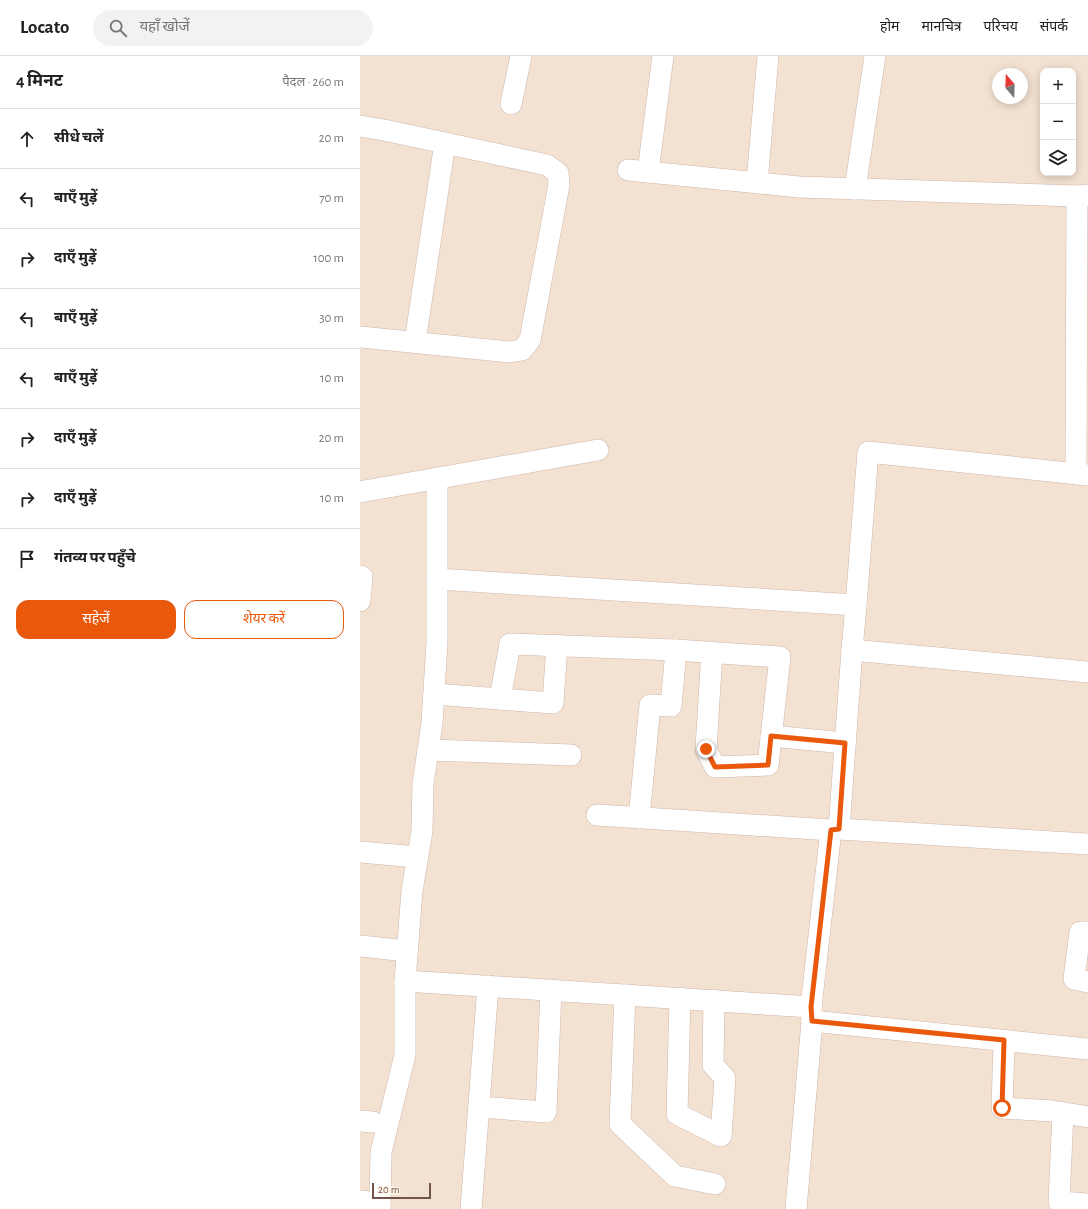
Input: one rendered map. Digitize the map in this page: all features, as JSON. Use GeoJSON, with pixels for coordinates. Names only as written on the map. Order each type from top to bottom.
{"type":"FeatureCollection","features":[{"type":"Feature","properties":{"kind":"street"},"geometry":{"type":"LineString","coordinates":[[511,104],[521,56]]}},
{"type":"Feature","properties":{"kind":"street"},"geometry":{"type":"LineString","coordinates":[[648,172],[662,56]]}},
{"type":"Feature","properties":{"kind":"street"},"geometry":{"type":"LineString","coordinates":[[757,183],[768,56]]}},
{"type":"Feature","properties":{"kind":"street"},"geometry":{"type":"LineString","coordinates":[[855,189],[874,56]]}},
{"type":"Feature","properties":{"kind":"street"},"geometry":{"type":"LineString","coordinates":[[360,126],[547,166],[558,173],[559,185],[530,340],[522,350],[510,352],[360,337]]}},
{"type":"Feature","properties":{"kind":"street"},"geometry":{"type":"LineString","coordinates":[[415,342],[445,143]]}},
{"type":"Feature","properties":{"kind":"street"},"geometry":{"type":"LineString","coordinates":[[628,170],[757,183],[855,189],[1082,196],[1082,474],[868,452],[845,743],[812,1014],[796,1209]]}},
{"type":"Feature","properties":{"kind":"street"},"geometry":{"type":"LineString","coordinates":[[360,492],[598,450]]}},
{"type":"Feature","properties":{"kind":"street"},"geometry":{"type":"LineString","coordinates":[[373,1204],[381,1152],[405,1055],[405,981],[407,951],[412,891],[422,831],[423,784],[434,694],[437,642],[437,478]]}},
{"type":"Feature","properties":{"kind":"street"},"geometry":{"type":"LineString","coordinates":[[360,576],[362,577],[360,601]]}},
{"type":"Feature","properties":{"kind":"street"},"geometry":{"type":"LineString","coordinates":[[437,579],[856,605]]}},
{"type":"Feature","properties":{"kind":"street"},"geometry":{"type":"LineString","coordinates":[[500,699],[510,644],[676,650],[712,652],[780,657],[768,765],[715,767],[706,749],[712,652]]}},
{"type":"Feature","properties":{"kind":"street"},"geometry":{"type":"LineString","coordinates":[[434,694],[553,703],[557,645]]}},
{"type":"Feature","properties":{"kind":"street"},"geometry":{"type":"LineString","coordinates":[[639,818],[650,705],[671,706],[676,650]]}},
{"type":"Feature","properties":{"kind":"street"},"geometry":{"type":"LineString","coordinates":[[852,650],[1088,672]]}},
{"type":"Feature","properties":{"kind":"street"},"geometry":{"type":"LineString","coordinates":[[771,736],[845,743]]}},
{"type":"Feature","properties":{"kind":"street"},"geometry":{"type":"LineString","coordinates":[[428,750],[571,755]]}},
{"type":"Feature","properties":{"kind":"street"},"geometry":{"type":"LineString","coordinates":[[597,816],[1088,844]]}},
{"type":"Feature","properties":{"kind":"street"},"geometry":{"type":"LineString","coordinates":[[360,852],[417,857]]}},
{"type":"Feature","properties":{"kind":"street"},"geometry":{"type":"LineString","coordinates":[[1088,932],[1080,932],[1074,979],[1088,982]]}},
{"type":"Feature","properties":{"kind":"street"},"geometry":{"type":"LineString","coordinates":[[360,946],[407,951]]}},
{"type":"Feature","properties":{"kind":"street"},"geometry":{"type":"LineString","coordinates":[[405,981],[714,1000],[1004,1040],[1088,1049]]}},
{"type":"Feature","properties":{"kind":"street"},"geometry":{"type":"LineString","coordinates":[[471,1209],[488,986]]}},
{"type":"Feature","properties":{"kind":"street"},"geometry":{"type":"LineString","coordinates":[[479,1107],[546,1112],[551,990]]}},
{"type":"Feature","properties":{"kind":"street"},"geometry":{"type":"LineString","coordinates":[[625,995],[620,1124],[675,1176],[715,1184]]}},
{"type":"Feature","properties":{"kind":"street"},"geometry":{"type":"LineString","coordinates":[[678,1062],[713,1065],[725,1078],[721,1136],[677,1114],[678,1062],[680,998]]}},
{"type":"Feature","properties":{"kind":"street"},"geometry":{"type":"LineString","coordinates":[[713,1065],[714,1000]]}},
{"type":"Feature","properties":{"kind":"street"},"geometry":{"type":"LineString","coordinates":[[1004,1040],[1002,1108],[1063,1113],[1088,1117]]}},
{"type":"Feature","properties":{"kind":"street"},"geometry":{"type":"LineString","coordinates":[[1063,1113],[1059,1202],[1088,1204]]}},
{"type":"Feature","properties":{"kind":"shaded area"},"geometry":{"type":"Polygon","coordinates":[[[360,56],[1088,56],[1088,1209],[360,1209],[360,56]]]}},
{"type":"Feature","properties":{"kind":"route"},"geometry":{"type":"LineString","coordinates":[[706,749],[715,767],[768,765],[771,736],[845,743],[839,829],[831,830],[811,1007],[812,1021],[1004,1040],[1002,1108]]}}]}
